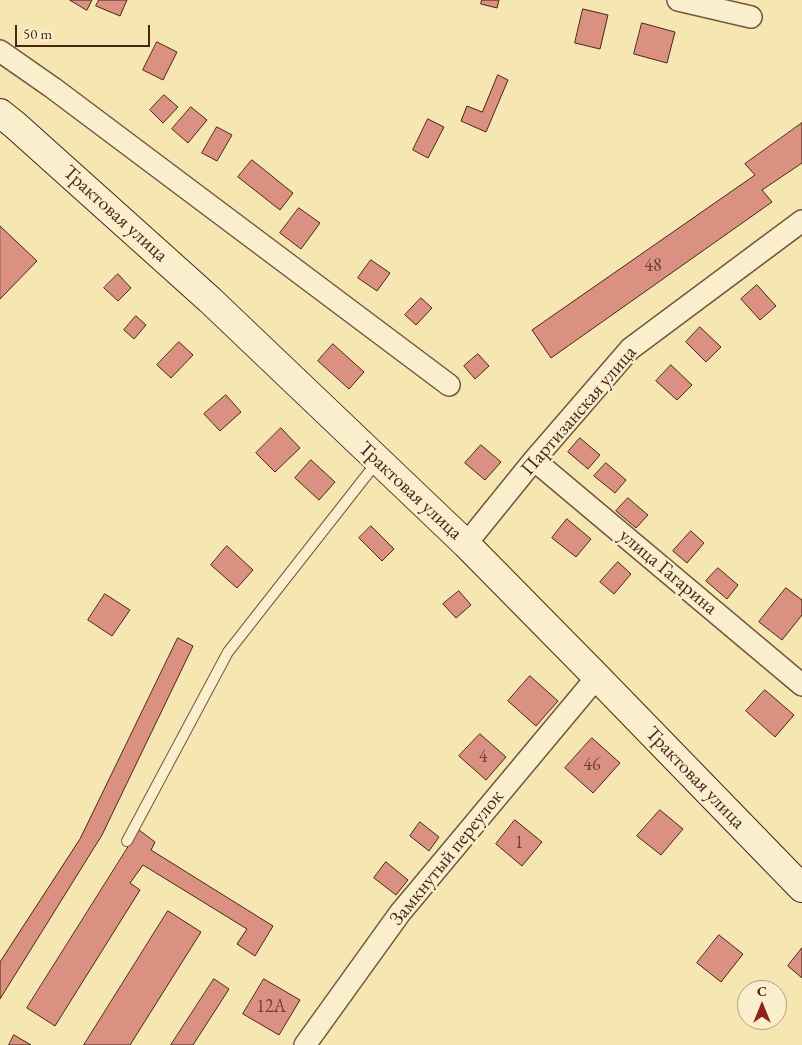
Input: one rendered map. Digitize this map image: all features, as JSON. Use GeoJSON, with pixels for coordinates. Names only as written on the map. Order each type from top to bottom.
{"type":"FeatureCollection","features":[{"type":"Feature","properties":{"kind":"street"},"geometry":{"type":"LineString","coordinates":[[678,0],[751,17]]}},
{"type":"Feature","properties":{"kind":"street"},"geometry":{"type":"LineString","coordinates":[[0,51],[53,88],[449,385]]}},
{"type":"Feature","properties":{"kind":"street","name":"Трактовая улица"},"geometry":{"type":"LineString","coordinates":[[0,112],[210,300],[466,544],[802,888]]}},
{"type":"Feature","properties":{"kind":"street","name":"Партизанская улица"},"geometry":{"type":"LineString","coordinates":[[466,544],[534,460],[630,348],[802,221]]}},
{"type":"Feature","properties":{"kind":"street","name":"улица Гагарина"},"geometry":{"type":"LineString","coordinates":[[534,460],[802,685]]}},
{"type":"Feature","properties":{"kind":"street","name":"Замкнутый переулок"},"geometry":{"type":"LineString","coordinates":[[305,1045],[400,913],[597,677]]}},
{"type":"Feature","properties":{"kind":"lane"},"geometry":{"type":"LineString","coordinates":[[127,841],[228,652],[378,461]]}},
{"type":"Feature","properties":{"kind":"building"},"geometry":{"type":"Polygon","coordinates":[[[70,0],[92,0],[87,10],[70,0]]]}},
{"type":"Feature","properties":{"kind":"building"},"geometry":{"type":"Polygon","coordinates":[[[99,0],[127,0],[120,16],[96,6],[99,0]]]}},
{"type":"Feature","properties":{"kind":"building"},"geometry":{"type":"Polygon","coordinates":[[[482,0],[499,0],[497,8],[481,4],[482,0]]]}},
{"type":"Feature","properties":{"kind":"building"},"geometry":{"type":"Polygon","coordinates":[[[583,9],[608,15],[600,49],[575,43],[583,9]]]}},
{"type":"Feature","properties":{"kind":"building"},"geometry":{"type":"Polygon","coordinates":[[[642,23],[675,32],[667,63],[634,54],[642,23]]]}},
{"type":"Feature","properties":{"kind":"building"},"geometry":{"type":"Polygon","coordinates":[[[157,42],[177,52],[163,80],[143,70],[157,42]]]}},
{"type":"Feature","properties":{"kind":"building"},"geometry":{"type":"Polygon","coordinates":[[[498,75],[508,80],[486,132],[461,121],[467,106],[482,112],[498,75]]]}},
{"type":"Feature","properties":{"kind":"building"},"geometry":{"type":"Polygon","coordinates":[[[164,95],[178,107],[163,123],[150,110],[164,95]]]}},
{"type":"Feature","properties":{"kind":"building"},"geometry":{"type":"Polygon","coordinates":[[[191,107],[207,120],[188,143],[172,129],[191,107]]]}},
{"type":"Feature","properties":{"kind":"building"},"geometry":{"type":"Polygon","coordinates":[[[428,119],[444,127],[428,158],[413,150],[428,119]]]}},
{"type":"Feature","properties":{"kind":"building"},"geometry":{"type":"Polygon","coordinates":[[[802,123],[802,163],[762,190],[772,202],[551,358],[532,330],[755,175],[745,164],[802,123]]]}},
{"type":"Feature","properties":{"kind":"building"},"geometry":{"type":"Polygon","coordinates":[[[217,127],[232,135],[217,161],[202,153],[217,127]]]}},
{"type":"Feature","properties":{"kind":"building"},"geometry":{"type":"Polygon","coordinates":[[[252,160],[293,193],[280,210],[238,177],[252,160]]]}},
{"type":"Feature","properties":{"kind":"building"},"geometry":{"type":"Polygon","coordinates":[[[299,208],[320,223],[301,249],[280,233],[299,208]]]}},
{"type":"Feature","properties":{"kind":"building"},"geometry":{"type":"Polygon","coordinates":[[[0,226],[37,261],[0,299],[0,226]]]}},
{"type":"Feature","properties":{"kind":"building"},"geometry":{"type":"Polygon","coordinates":[[[371,260],[390,273],[377,291],[358,278],[371,260]]]}},
{"type":"Feature","properties":{"kind":"building"},"geometry":{"type":"Polygon","coordinates":[[[118,274],[131,288],[118,301],[104,288],[118,274]]]}},
{"type":"Feature","properties":{"kind":"building"},"geometry":{"type":"Polygon","coordinates":[[[757,285],[776,306],[760,320],[741,299],[757,285]]]}},
{"type":"Feature","properties":{"kind":"building"},"geometry":{"type":"Polygon","coordinates":[[[421,298],[432,308],[416,325],[405,315],[421,298]]]}},
{"type":"Feature","properties":{"kind":"building"},"geometry":{"type":"Polygon","coordinates":[[[136,316],[146,325],[134,339],[124,330],[136,316]]]}},
{"type":"Feature","properties":{"kind":"building"},"geometry":{"type":"Polygon","coordinates":[[[700,327],[721,347],[706,362],[686,342],[700,327]]]}},
{"type":"Feature","properties":{"kind":"building"},"geometry":{"type":"Polygon","coordinates":[[[179,342],[193,355],[171,378],[157,365],[179,342]]]}},
{"type":"Feature","properties":{"kind":"building"},"geometry":{"type":"Polygon","coordinates":[[[333,344],[364,372],[349,389],[318,361],[333,344]]]}},
{"type":"Feature","properties":{"kind":"building"},"geometry":{"type":"Polygon","coordinates":[[[478,354],[489,366],[475,379],[464,366],[478,354]]]}},
{"type":"Feature","properties":{"kind":"building"},"geometry":{"type":"Polygon","coordinates":[[[671,365],[692,385],[677,400],[656,381],[671,365]]]}},
{"type":"Feature","properties":{"kind":"building"},"geometry":{"type":"Polygon","coordinates":[[[226,395],[241,412],[220,431],[204,414],[226,395]]]}},
{"type":"Feature","properties":{"kind":"building"},"geometry":{"type":"Polygon","coordinates":[[[281,428],[300,448],[275,472],[256,453],[281,428]]]}},
{"type":"Feature","properties":{"kind":"building"},"geometry":{"type":"Polygon","coordinates":[[[580,438],[600,455],[588,469],[568,452],[580,438]]]}},
{"type":"Feature","properties":{"kind":"building"},"geometry":{"type":"Polygon","coordinates":[[[481,445],[501,462],[485,480],[465,463],[481,445]]]}},
{"type":"Feature","properties":{"kind":"building"},"geometry":{"type":"Polygon","coordinates":[[[311,460],[335,482],[319,500],[295,478],[311,460]]]}},
{"type":"Feature","properties":{"kind":"building"},"geometry":{"type":"Polygon","coordinates":[[[606,463],[626,480],[615,493],[594,476],[606,463]]]}},
{"type":"Feature","properties":{"kind":"building"},"geometry":{"type":"Polygon","coordinates":[[[628,498],[648,515],[636,528],[616,511],[628,498]]]}},
{"type":"Feature","properties":{"kind":"building"},"geometry":{"type":"Polygon","coordinates":[[[567,519],[591,539],[576,557],[552,538],[567,519]]]}},
{"type":"Feature","properties":{"kind":"building"},"geometry":{"type":"Polygon","coordinates":[[[371,526],[394,549],[382,561],[359,538],[371,526]]]}},
{"type":"Feature","properties":{"kind":"building"},"geometry":{"type":"Polygon","coordinates":[[[691,531],[704,543],[687,563],[673,551],[691,531]]]}},
{"type":"Feature","properties":{"kind":"building"},"geometry":{"type":"Polygon","coordinates":[[[227,546],[253,570],[237,588],[211,565],[227,546]]]}},
{"type":"Feature","properties":{"kind":"building"},"geometry":{"type":"Polygon","coordinates":[[[618,562],[631,574],[614,594],[600,582],[618,562]]]}},
{"type":"Feature","properties":{"kind":"building"},"geometry":{"type":"Polygon","coordinates":[[[718,568],[738,585],[727,599],[706,581],[718,568]]]}},
{"type":"Feature","properties":{"kind":"building"},"geometry":{"type":"Polygon","coordinates":[[[786,588],[802,600],[802,615],[782,640],[759,622],[786,588]]]}},
{"type":"Feature","properties":{"kind":"building"},"geometry":{"type":"Polygon","coordinates":[[[459,591],[471,605],[456,618],[443,604],[459,591]]]}},
{"type":"Feature","properties":{"kind":"building"},"geometry":{"type":"Polygon","coordinates":[[[105,594],[130,610],[112,636],[88,620],[105,594]]]}},
{"type":"Feature","properties":{"kind":"building"},"geometry":{"type":"Polygon","coordinates":[[[178,638],[193,646],[102,835],[0,999],[0,962],[80,839],[178,638]]]}},
{"type":"Feature","properties":{"kind":"building"},"geometry":{"type":"Polygon","coordinates":[[[530,676],[558,701],[536,726],[508,701],[530,676]]]}},
{"type":"Feature","properties":{"kind":"building"},"geometry":{"type":"Polygon","coordinates":[[[765,690],[794,715],[775,737],[746,711],[765,690]]]}},
{"type":"Feature","properties":{"kind":"building"},"geometry":{"type":"Polygon","coordinates":[[[480,734],[506,757],[486,780],[459,756],[480,734]]]}},
{"type":"Feature","properties":{"kind":"building"},"geometry":{"type":"Polygon","coordinates":[[[592,738],[620,763],[593,793],[565,768],[592,738]]]}},
{"type":"Feature","properties":{"kind":"building"},"geometry":{"type":"Polygon","coordinates":[[[660,810],[683,829],[661,855],[637,836],[660,810]]]}},
{"type":"Feature","properties":{"kind":"building"},"geometry":{"type":"Polygon","coordinates":[[[515,820],[542,842],[522,866],[496,844],[515,820]]]}},
{"type":"Feature","properties":{"kind":"building"},"geometry":{"type":"Polygon","coordinates":[[[420,822],[439,837],[429,851],[410,836],[420,822]]]}},
{"type":"Feature","properties":{"kind":"building"},"geometry":{"type":"Polygon","coordinates":[[[139,830],[155,842],[151,850],[273,926],[255,956],[237,944],[247,929],[143,865],[130,883],[140,890],[55,1026],[27,1008],[139,830]]]}},
{"type":"Feature","properties":{"kind":"building"},"geometry":{"type":"Polygon","coordinates":[[[386,862],[408,880],[396,895],[374,878],[386,862]]]}},
{"type":"Feature","properties":{"kind":"building"},"geometry":{"type":"Polygon","coordinates":[[[168,911],[201,932],[130,1045],[84,1045],[168,911]]]}},
{"type":"Feature","properties":{"kind":"building"},"geometry":{"type":"Polygon","coordinates":[[[719,935],[743,954],[721,982],[697,963],[719,935]]]}},
{"type":"Feature","properties":{"kind":"building"},"geometry":{"type":"Polygon","coordinates":[[[802,948],[802,978],[788,966],[802,948]]]}},
{"type":"Feature","properties":{"kind":"building"},"geometry":{"type":"Polygon","coordinates":[[[214,979],[229,989],[193,1045],[171,1045],[214,979]]]}},
{"type":"Feature","properties":{"kind":"building"},"geometry":{"type":"Polygon","coordinates":[[[264,979],[300,1000],[279,1035],[243,1014],[264,979]]]}},
{"type":"Feature","properties":{"kind":"building"},"geometry":{"type":"Polygon","coordinates":[[[14,1035],[31,1045],[9,1045],[14,1035]]]}}]}
